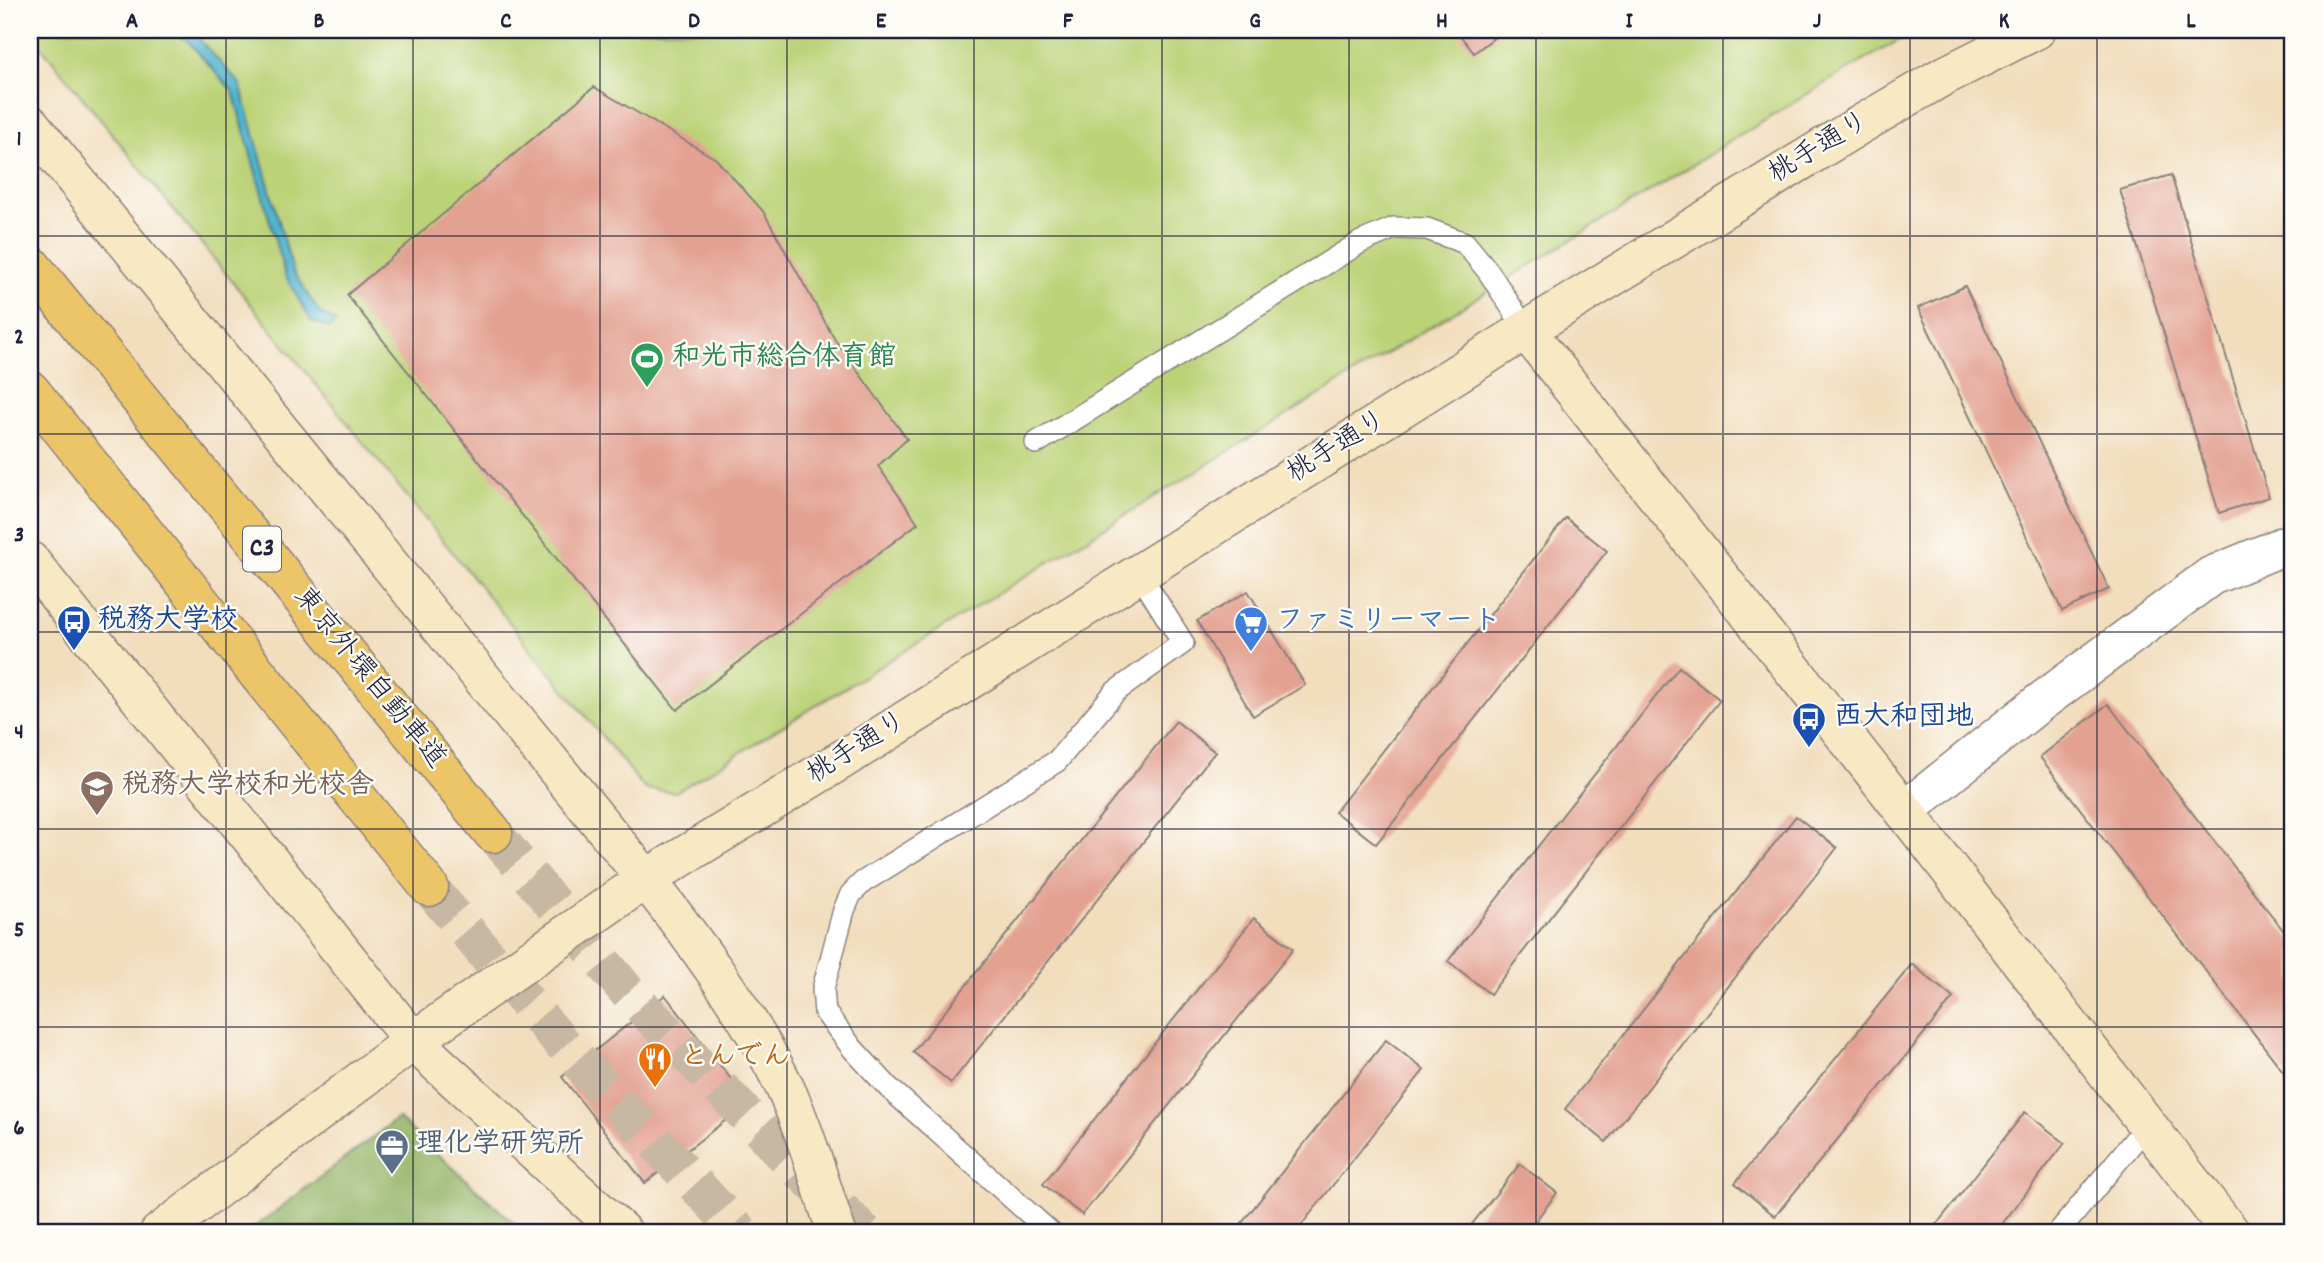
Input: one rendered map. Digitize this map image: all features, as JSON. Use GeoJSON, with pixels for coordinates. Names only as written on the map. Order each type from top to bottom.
{"type":"FeatureCollection","features":[{"type":"Feature","properties":{"kind":"highway","name":"東京外環自動車道"},"geometry":{"type":"LineString","coordinates":[[30,264],[493,833]]}},
{"type":"Feature","properties":{"kind":"highway"},"geometry":{"type":"LineString","coordinates":[[30,390],[429,887]]}},
{"type":"Feature","properties":{"kind":"street","name":"桃手通り"},"geometry":{"type":"LineString","coordinates":[[159,1233],[413,1041],[646,878],[874,740],[1526,330],[1858,126],[1940,78],[2036,30]]}},
{"type":"Feature","properties":{"kind":"street"},"geometry":{"type":"LineString","coordinates":[[30,124],[694,940],[776,1069],[802,1128],[837,1233]]}},
{"type":"Feature","properties":{"kind":"street"},"geometry":{"type":"LineString","coordinates":[[1526,330],[2231,1233]]}},
{"type":"Feature","properties":{"kind":"street"},"geometry":{"type":"LineString","coordinates":[[1904,811],[2038,704],[2211,576],[2293,542]]}},
{"type":"Feature","properties":{"kind":"street"},"geometry":{"type":"LineString","coordinates":[[30,561],[413,1041],[623,1233]]}},
{"type":"Feature","properties":{"kind":"lane"},"geometry":{"type":"LineString","coordinates":[[1036,443],[1361,242],[1394,228],[1426,229],[1465,243],[1488,271],[1526,330]]}},
{"type":"Feature","properties":{"kind":"lane"},"geometry":{"type":"LineString","coordinates":[[1051,1233],[889,1088],[853,1049],[825,1012],[822,989],[844,910],[852,894],[863,882],[1057,761],[1115,692],[1183,643],[1139,573]]}},
{"type":"Feature","properties":{"kind":"lane"},"geometry":{"type":"LineString","coordinates":[[2058,1233],[2147,1125]]}},
{"type":"Feature","properties":{"kind":"green space"},"geometry":{"type":"Polygon","coordinates":[[[30,30],[1916,30],[1827,82],[676,792],[645,789],[30,30]]]}},
{"type":"Feature","properties":{"kind":"green space","name":"理化学研究所"},"geometry":{"type":"Polygon","coordinates":[[[398,1118],[525,1233],[247,1233],[398,1118]]]}},
{"type":"Feature","properties":{"kind":"water"},"geometry":{"type":"Polygon","coordinates":[[[162,30],[191,30],[240,84],[293,271],[319,312],[336,322],[329,328],[311,321],[285,275],[233,92],[186,39],[162,30]]]}},
{"type":"Feature","properties":{"kind":"building"},"geometry":{"type":"Polygon","coordinates":[[[1456,30],[1504,30],[1474,53],[1456,30]]]}},
{"type":"Feature","properties":{"kind":"building","name":"和光市総合体育館"},"geometry":{"type":"Polygon","coordinates":[[[594,87],[716,159],[763,211],[835,340],[907,439],[878,466],[918,523],[677,710],[347,295],[594,87]]]}},
{"type":"Feature","properties":{"kind":"building"},"geometry":{"type":"Polygon","coordinates":[[[2171,175],[2269,497],[2219,513],[2120,190],[2171,175]]]}},
{"type":"Feature","properties":{"kind":"building"},"geometry":{"type":"Polygon","coordinates":[[[1965,286],[2109,589],[2062,611],[1918,308],[1965,286]]]}},
{"type":"Feature","properties":{"kind":"building"},"geometry":{"type":"Polygon","coordinates":[[[1566,518],[1607,551],[1376,844],[1335,812],[1566,518]]]}},
{"type":"Feature","properties":{"kind":"building","name":"ファミリーマート"},"geometry":{"type":"Polygon","coordinates":[[[1248,591],[1305,685],[1253,716],[1197,621],[1248,591]]]}},
{"type":"Feature","properties":{"kind":"building"},"geometry":{"type":"Polygon","coordinates":[[[1679,667],[1720,700],[1490,994],[1448,961],[1679,667]]]}},
{"type":"Feature","properties":{"kind":"building"},"geometry":{"type":"Polygon","coordinates":[[[2108,704],[2293,943],[2293,1084],[2040,757],[2108,704]]]}},
{"type":"Feature","properties":{"kind":"building"},"geometry":{"type":"Polygon","coordinates":[[[1176,721],[1215,752],[951,1083],[913,1052],[1176,721]]]}},
{"type":"Feature","properties":{"kind":"building"},"geometry":{"type":"Polygon","coordinates":[[[1796,816],[1837,848],[1606,1142],[1565,1109],[1796,816]]]}},
{"type":"Feature","properties":{"kind":"building"},"geometry":{"type":"Polygon","coordinates":[[[1254,918],[1293,949],[1082,1215],[1043,1184],[1254,918]]]}},
{"type":"Feature","properties":{"kind":"building"},"geometry":{"type":"Polygon","coordinates":[[[1912,964],[1953,998],[1775,1216],[1735,1183],[1912,964]]]}},
{"type":"Feature","properties":{"kind":"building","name":"とんでん"},"geometry":{"type":"Polygon","coordinates":[[[665,995],[749,1102],[645,1183],[562,1077],[665,995]]]}},
{"type":"Feature","properties":{"kind":"building"},"geometry":{"type":"Polygon","coordinates":[[[1386,1040],[1424,1070],[1295,1233],[1234,1233],[1386,1040]]]}},
{"type":"Feature","properties":{"kind":"building"},"geometry":{"type":"Polygon","coordinates":[[[2025,1112],[2065,1143],[1995,1233],[1930,1233],[2025,1112]]]}},
{"type":"Feature","properties":{"kind":"building"},"geometry":{"type":"Polygon","coordinates":[[[1520,1164],[1557,1193],[1526,1233],[1465,1233],[1520,1164]]]}},
{"type":"Feature","properties":{"kind":"tunnel"},"geometry":{"type":"LineString","coordinates":[[493,833],[626,990],[793,1164],[865,1233]]}},
{"type":"Feature","properties":{"kind":"tunnel"},"geometry":{"type":"LineString","coordinates":[[429,887],[560,1041],[741,1233]]}},
{"type":"Feature","properties":{"kind":"place","name":"和光市総合体育館"},"geometry":{"type":"Point","coordinates":[647,389]}},
{"type":"Feature","properties":{"kind":"place","name":"税務大学校"},"geometry":{"type":"Point","coordinates":[74,652]}},
{"type":"Feature","properties":{"kind":"place","name":"ファミリーマート"},"geometry":{"type":"Point","coordinates":[1251,653]}},
{"type":"Feature","properties":{"kind":"place","name":"西大和団地"},"geometry":{"type":"Point","coordinates":[1809,749]}},
{"type":"Feature","properties":{"kind":"place","name":"税務大学校和光校舎"},"geometry":{"type":"Point","coordinates":[97,817]}},
{"type":"Feature","properties":{"kind":"place","name":"とんでん"},"geometry":{"type":"Point","coordinates":[655,1089]}},
{"type":"Feature","properties":{"kind":"place","name":"理化学研究所"},"geometry":{"type":"Point","coordinates":[392,1176]}}]}
